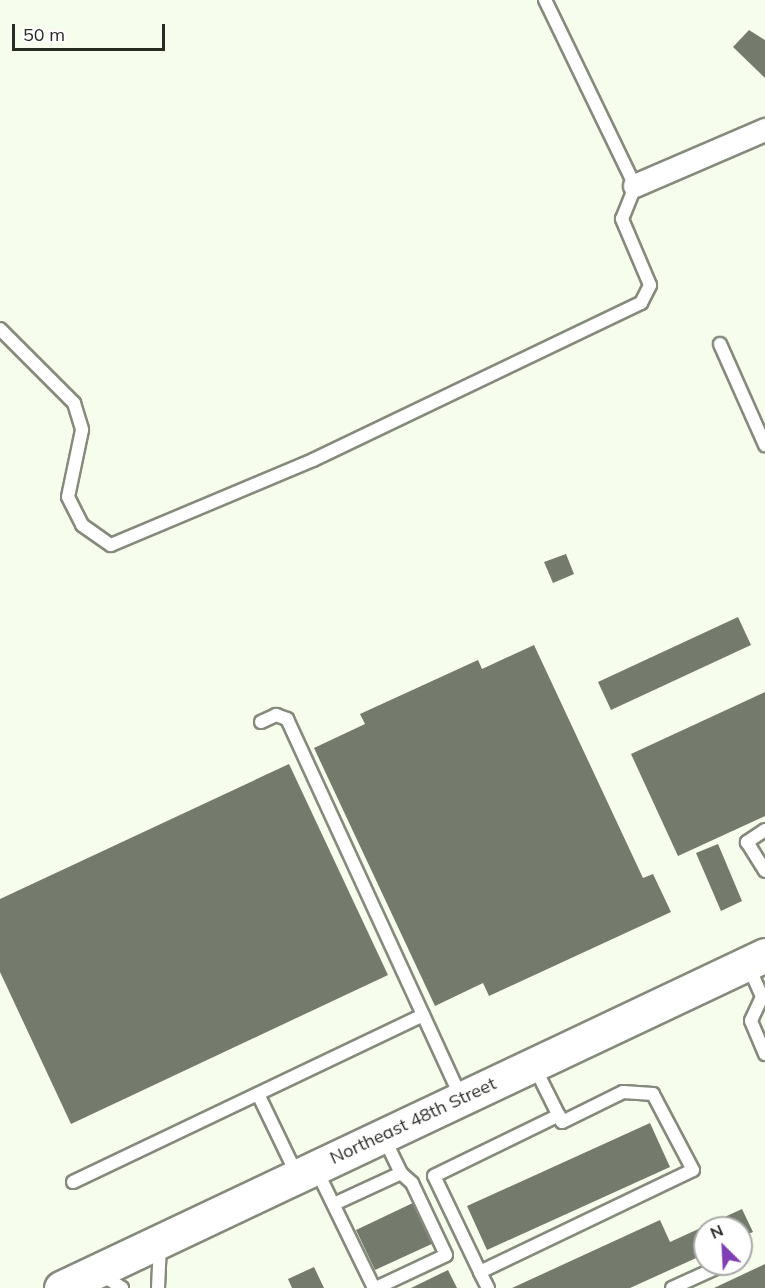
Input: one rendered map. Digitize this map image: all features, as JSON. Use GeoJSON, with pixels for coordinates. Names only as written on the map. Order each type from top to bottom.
{"type":"FeatureCollection","features":[{"type":"Feature","properties":{"kind":"street"},"geometry":{"type":"LineString","coordinates":[[635,186],[765,130]]}},
{"type":"Feature","properties":{"kind":"street","name":"Northeast 48th Street"},"geometry":{"type":"LineString","coordinates":[[61,1288],[109,1280],[160,1241],[756,959]]}},
{"type":"Feature","properties":{"kind":"lane"},"geometry":{"type":"LineString","coordinates":[[0,330],[74,404],[82,430],[68,497],[82,525],[111,545],[313,460],[641,303],[650,285],[622,219],[635,186],[545,0]]}},
{"type":"Feature","properties":{"kind":"lane"},"geometry":{"type":"LineString","coordinates":[[720,344],[765,446]]}},
{"type":"Feature","properties":{"kind":"lane"},"geometry":{"type":"LineString","coordinates":[[261,722],[276,715],[287,719],[462,1098]]}},
{"type":"Feature","properties":{"kind":"lane"},"geometry":{"type":"LineString","coordinates":[[765,830],[747,842],[765,871]]}},
{"type":"Feature","properties":{"kind":"lane"},"geometry":{"type":"LineString","coordinates":[[756,959],[764,997],[751,1021],[765,1054]]}},
{"type":"Feature","properties":{"kind":"lane"},"geometry":{"type":"LineString","coordinates":[[73,1182],[423,1015]]}},
{"type":"Feature","properties":{"kind":"lane"},"geometry":{"type":"LineString","coordinates":[[480,1272],[693,1170],[653,1094],[623,1092],[562,1122],[533,1065]]}},
{"type":"Feature","properties":{"kind":"lane"},"geometry":{"type":"LineString","coordinates":[[258,1094],[306,1172],[334,1204],[375,1288],[446,1255],[412,1183],[401,1173],[383,1136]]}},
{"type":"Feature","properties":{"kind":"lane"},"geometry":{"type":"LineString","coordinates":[[488,1288],[434,1176],[559,1115]]}},
{"type":"Feature","properties":{"kind":"lane"},"geometry":{"type":"LineString","coordinates":[[334,1204],[401,1173]]}},
{"type":"Feature","properties":{"kind":"lane"},"geometry":{"type":"LineString","coordinates":[[158,1288],[160,1241]]}},
{"type":"Feature","properties":{"kind":"lane"},"geometry":{"type":"LineString","coordinates":[[672,1288],[698,1276]]}},
{"type":"Feature","properties":{"kind":"building"},"geometry":{"type":"Polygon","coordinates":[[[749,30],[765,40],[765,78],[733,47],[749,30]]]}},
{"type":"Feature","properties":{"kind":"building"},"geometry":{"type":"Polygon","coordinates":[[[566,554],[574,574],[553,583],[544,562],[566,554]]]}},
{"type":"Feature","properties":{"kind":"building"},"geometry":{"type":"Polygon","coordinates":[[[738,617],[751,645],[611,710],[598,682],[738,617]]]}},
{"type":"Feature","properties":{"kind":"building"},"geometry":{"type":"Polygon","coordinates":[[[534,645],[643,878],[653,874],[671,912],[489,996],[483,983],[435,1006],[314,748],[365,724],[360,714],[478,660],[482,669],[534,645]]]}},
{"type":"Feature","properties":{"kind":"building"},"geometry":{"type":"Polygon","coordinates":[[[765,692],[765,816],[678,856],[631,754],[765,692]]]}},
{"type":"Feature","properties":{"kind":"building"},"geometry":{"type":"Polygon","coordinates":[[[289,764],[388,975],[71,1124],[0,972],[0,899],[289,764]]]}},
{"type":"Feature","properties":{"kind":"building"},"geometry":{"type":"Polygon","coordinates":[[[718,844],[742,901],[721,911],[696,853],[718,844]]]}},
{"type":"Feature","properties":{"kind":"building"},"geometry":{"type":"Polygon","coordinates":[[[650,1123],[670,1167],[487,1250],[467,1206],[650,1123]]]}},
{"type":"Feature","properties":{"kind":"building"},"geometry":{"type":"Polygon","coordinates":[[[417,1201],[436,1242],[375,1270],[356,1230],[417,1201]]]}},
{"type":"Feature","properties":{"kind":"building"},"geometry":{"type":"Polygon","coordinates":[[[742,1209],[745,1216],[727,1216],[742,1209]]]}},
{"type":"Feature","properties":{"kind":"building"},"geometry":{"type":"Polygon","coordinates":[[[660,1220],[670,1242],[693,1231],[693,1259],[630,1288],[512,1288],[660,1220]]]}},
{"type":"Feature","properties":{"kind":"building"},"geometry":{"type":"Polygon","coordinates":[[[765,1264],[765,1288],[714,1288],[740,1276],[753,1276],[753,1270],[765,1264]]]}},
{"type":"Feature","properties":{"kind":"building"},"geometry":{"type":"Polygon","coordinates":[[[314,1267],[324,1288],[292,1288],[288,1279],[314,1267]]]}},
{"type":"Feature","properties":{"kind":"building"},"geometry":{"type":"Polygon","coordinates":[[[448,1270],[457,1288],[411,1288],[448,1270]]]}}]}
